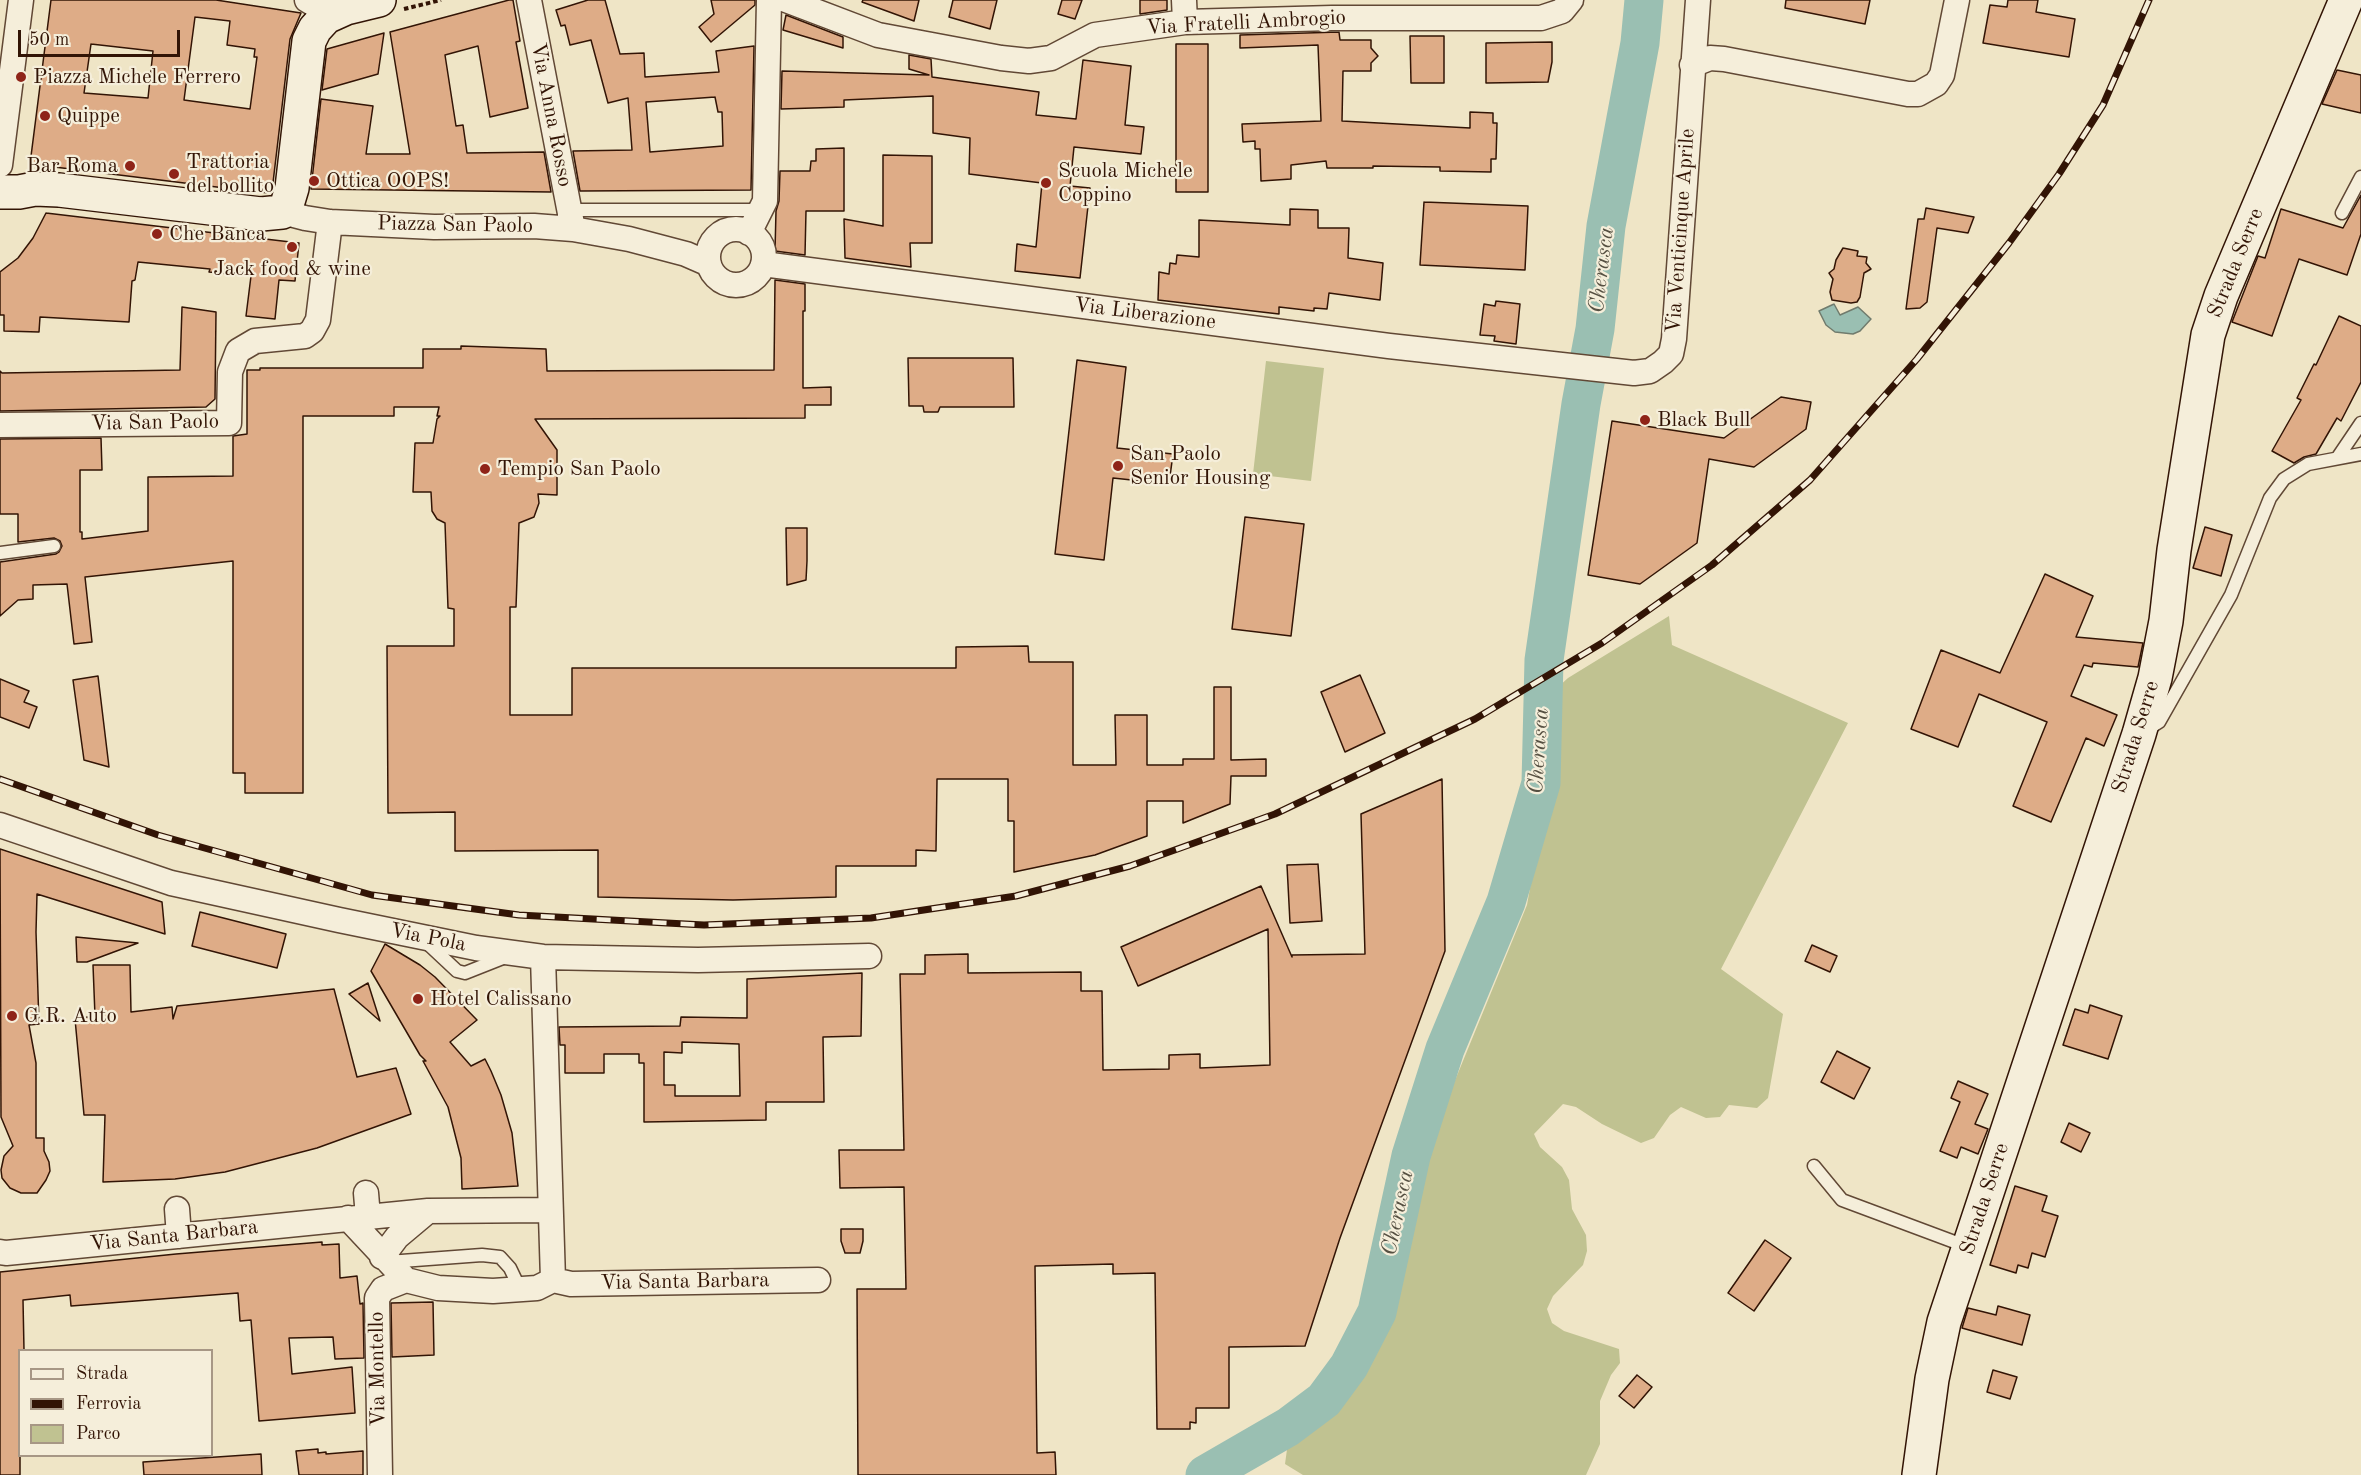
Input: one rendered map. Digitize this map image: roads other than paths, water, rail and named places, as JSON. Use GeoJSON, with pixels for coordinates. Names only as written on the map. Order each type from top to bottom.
{"type":"FeatureCollection","features":[{"type":"Feature","properties":{"kind":"main road"},"geometry":{"type":"LineString","coordinates":[[6,197],[35,189],[59,190],[261,214],[282,212],[286,208],[292,188],[309,41],[315,29],[316,8],[345,8],[379,0]]}},
{"type":"Feature","properties":{"kind":"main road","name":"Strada Serre"},"geometry":{"type":"LineString","coordinates":[[1919,1475],[1932,1379],[1944,1322],[2139,734],[2155,678],[2166,621],[2174,550],[2208,335],[2222,296],[2346,0]]}},
{"type":"Feature","properties":{"kind":"street"},"geometry":{"type":"LineString","coordinates":[[0,165],[21,0]]}},
{"type":"Feature","properties":{"kind":"street","name":"Via Anna Rosso"},"geometry":{"type":"LineString","coordinates":[[530,0],[571,220]]}},
{"type":"Feature","properties":{"kind":"street"},"geometry":{"type":"LineString","coordinates":[[763,264],[763,251],[753,225],[765,201],[769,0]]}},
{"type":"Feature","properties":{"kind":"street","name":"Via Fratelli Ambrogio"},"geometry":{"type":"LineString","coordinates":[[786,0],[878,34],[1001,58],[1029,61],[1051,58],[1095,35],[1184,11],[1332,18],[1541,18],[1562,11],[1571,0]]}},
{"type":"Feature","properties":{"kind":"street","name":"Via Venticinque Aprile"},"geometry":{"type":"LineString","coordinates":[[1528,361],[1634,373],[1650,371],[1671,354],[1674,339],[1698,0]]}},
{"type":"Feature","properties":{"kind":"street"},"geometry":{"type":"LineString","coordinates":[[1692,65],[1710,58],[1725,58],[1908,94],[1918,94],[1936,84],[1942,75],[1957,0]]}},
{"type":"Feature","properties":{"kind":"street","name":"Piazza San Paolo"},"geometry":{"type":"LineString","coordinates":[[282,212],[330,222],[434,227],[534,226],[571,220],[686,254],[709,264],[715,275],[722,281],[737,285],[752,280],[759,273],[763,264]]}},
{"type":"Feature","properties":{"kind":"street","name":"Via San Paolo"},"geometry":{"type":"LineString","coordinates":[[0,425],[229,423],[230,372],[238,351],[255,341],[305,336],[312,331],[318,320],[330,222]]}},
{"type":"Feature","properties":{"kind":"street","name":"Piazza San Paolo"},"geometry":{"type":"LineString","coordinates":[[629,239],[686,242],[714,240],[728,231],[740,230],[753,225]]}},
{"type":"Feature","properties":{"kind":"street"},"geometry":{"type":"LineString","coordinates":[[709,264],[709,251],[714,240]]}},
{"type":"Feature","properties":{"kind":"street","name":"Via Liberazione"},"geometry":{"type":"LineString","coordinates":[[763,264],[1389,346],[1528,361]]}},
{"type":"Feature","properties":{"kind":"street","name":"Via Pola"},"geometry":{"type":"LineString","coordinates":[[0,825],[171,883],[336,920],[516,953],[543,957],[698,960],[869,956]]}},
{"type":"Feature","properties":{"kind":"street"},"geometry":{"type":"LineString","coordinates":[[543,957],[549,1210],[553,1280]]}},
{"type":"Feature","properties":{"kind":"street"},"geometry":{"type":"LineString","coordinates":[[177,1209],[179,1236]]}},
{"type":"Feature","properties":{"kind":"street","name":"Via Santa Barbara"},"geometry":{"type":"LineString","coordinates":[[0,1252],[6,1254],[179,1236],[361,1209],[428,1212],[549,1210]]}},
{"type":"Feature","properties":{"kind":"street","name":"Via Santa Barbara"},"geometry":{"type":"LineString","coordinates":[[361,1209],[385,1259],[406,1280],[438,1288],[494,1291],[537,1288],[553,1280],[571,1284],[818,1280]]}},
{"type":"Feature","properties":{"kind":"street"},"geometry":{"type":"LineString","coordinates":[[385,1259],[398,1237],[428,1212]]}},
{"type":"Feature","properties":{"kind":"street","name":"Via Montello"},"geometry":{"type":"LineString","coordinates":[[380,1475],[377,1298],[383,1289],[406,1280]]}},
{"type":"Feature","properties":{"kind":"lane"},"geometry":{"type":"LineString","coordinates":[[2342,213],[2361,177]]}},
{"type":"Feature","properties":{"kind":"lane","name":"Piazza San Paolo"},"geometry":{"type":"LineString","coordinates":[[571,220],[751,210],[753,225]]}},
{"type":"Feature","properties":{"kind":"lane"},"geometry":{"type":"LineString","coordinates":[[2338,457],[2361,423]]}},
{"type":"Feature","properties":{"kind":"lane"},"geometry":{"type":"LineString","coordinates":[[2139,734],[2160,722],[2231,595],[2276,488],[2292,472],[2308,464],[2361,454]]}},
{"type":"Feature","properties":{"kind":"lane"},"geometry":{"type":"LineString","coordinates":[[0,553],[54,546]]}},
{"type":"Feature","properties":{"kind":"lane"},"geometry":{"type":"LineString","coordinates":[[1814,1166],[1842,1200],[1969,1248]]}},
{"type":"Feature","properties":{"kind":"lane"},"geometry":{"type":"LineString","coordinates":[[385,1259],[482,1255],[500,1257],[510,1268],[520,1289]]}},
{"type":"Feature","properties":{"kind":"water"},"geometry":{"type":"Polygon","coordinates":[[[1834,304],[1840,315],[1858,307],[1871,319],[1860,331],[1853,334],[1835,332],[1826,325],[1819,311],[1834,304]]]}},
{"type":"Feature","properties":{"kind":"waterway","name":"Cherasca"},"geometry":{"type":"LineString","coordinates":[[1205,1475],[1288,1427],[1324,1400],[1349,1366],[1377,1312],[1411,1156],[1445,1049],[1506,902],[1541,783],[1544,660],[1581,404],[1595,329],[1606,226],[1640,43],[1644,0]]}},
{"type":"Feature","properties":{"kind":"railway"},"geometry":{"type":"LineString","coordinates":[[0,779],[158,835],[372,895],[519,915],[704,925],[871,918],[1016,896],[1130,866],[1275,814],[1475,719],[1602,643],[1712,565],[1810,480],[1917,359],[2009,243],[2059,174],[2103,105],[2149,0]]}},
{"type":"Feature","properties":{"kind":"place","name":"Piazza Michele Ferrero"},"geometry":{"type":"Point","coordinates":[21,77]}},
{"type":"Feature","properties":{"kind":"place","name":"Quippe"},"geometry":{"type":"Point","coordinates":[45,116]}},
{"type":"Feature","properties":{"kind":"place","name":"Bar Roma"},"geometry":{"type":"Point","coordinates":[130,166]}},
{"type":"Feature","properties":{"kind":"place","name":"Trattoria del bollito"},"geometry":{"type":"Point","coordinates":[174,174]}},
{"type":"Feature","properties":{"kind":"place","name":"Ottica OOPS!"},"geometry":{"type":"Point","coordinates":[314,181]}},
{"type":"Feature","properties":{"kind":"place","name":"Scuola Michele Coppino"},"geometry":{"type":"Point","coordinates":[1046,183]}},
{"type":"Feature","properties":{"kind":"place","name":"Che Banca"},"geometry":{"type":"Point","coordinates":[157,234]}},
{"type":"Feature","properties":{"kind":"place","name":"Jack food & wine"},"geometry":{"type":"Point","coordinates":[292,247]}},
{"type":"Feature","properties":{"kind":"place","name":"Black Bull"},"geometry":{"type":"Point","coordinates":[1645,420]}},
{"type":"Feature","properties":{"kind":"place","name":"San Paolo Senior Housing"},"geometry":{"type":"Point","coordinates":[1118,466]}},
{"type":"Feature","properties":{"kind":"place","name":"Tempio San Paolo"},"geometry":{"type":"Point","coordinates":[485,469]}},
{"type":"Feature","properties":{"kind":"place","name":"Hotel Calissano"},"geometry":{"type":"Point","coordinates":[418,999]}},
{"type":"Feature","properties":{"kind":"place","name":"G.R. Auto"},"geometry":{"type":"Point","coordinates":[12,1016]}}]}
